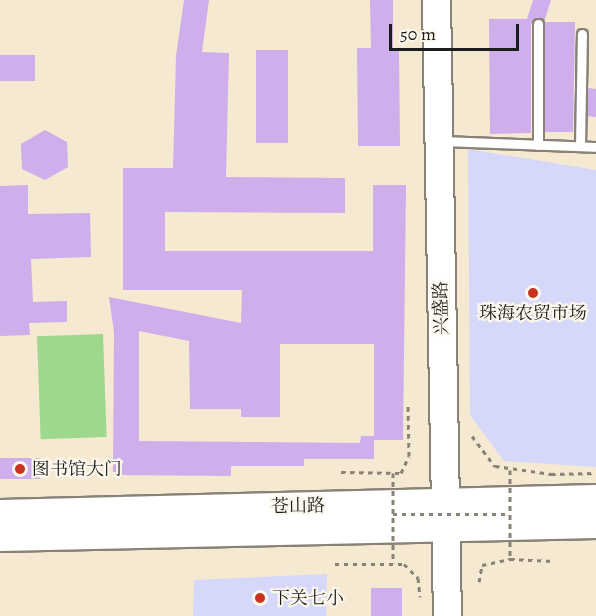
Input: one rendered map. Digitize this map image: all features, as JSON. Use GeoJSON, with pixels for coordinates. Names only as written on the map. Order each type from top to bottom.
{"type":"FeatureCollection","features":[{"type":"Feature","properties":{"kind":"main road","name":"兴盛路"},"geometry":{"type":"LineString","coordinates":[[436,0],[447,616]]}},
{"type":"Feature","properties":{"kind":"main road","name":"苍山路"},"geometry":{"type":"LineString","coordinates":[[0,537],[445,514],[596,498]]}},
{"type":"Feature","properties":{"kind":"main road","name":"苍山路"},"geometry":{"type":"LineString","coordinates":[[0,513],[445,514],[596,524]]}},
{"type":"Feature","properties":{"kind":"lane"},"geometry":{"type":"LineString","coordinates":[[538,24],[538,145]]}},
{"type":"Feature","properties":{"kind":"lane"},"geometry":{"type":"LineString","coordinates":[[580,146],[582,34]]}},
{"type":"Feature","properties":{"kind":"lane"},"geometry":{"type":"LineString","coordinates":[[438,141],[596,147]]}},
{"type":"Feature","properties":{"kind":"path"},"geometry":{"type":"LineString","coordinates":[[341,472],[401,473],[409,456],[408,406]]}},
{"type":"Feature","properties":{"kind":"path"},"geometry":{"type":"LineString","coordinates":[[472,436],[495,466],[550,474],[596,474]]}},
{"type":"Feature","properties":{"kind":"path"},"geometry":{"type":"LineString","coordinates":[[510,470],[510,558]]}},
{"type":"Feature","properties":{"kind":"path"},"geometry":{"type":"LineString","coordinates":[[393,473],[393,563]]}},
{"type":"Feature","properties":{"kind":"path"},"geometry":{"type":"LineString","coordinates":[[393,514],[510,514]]}},
{"type":"Feature","properties":{"kind":"path"},"geometry":{"type":"LineString","coordinates":[[479,582],[482,566],[510,558],[553,561]]}},
{"type":"Feature","properties":{"kind":"path"},"geometry":{"type":"LineString","coordinates":[[335,564],[404,564],[418,578],[420,597]]}},
{"type":"Feature","properties":{"kind":"shaded area","name":"珠海农贸市场"},"geometry":{"type":"Polygon","coordinates":[[[468,149],[596,170],[596,467],[504,461],[470,415],[468,149]]]}},
{"type":"Feature","properties":{"kind":"shaded area","name":"下关七小"},"geometry":{"type":"Polygon","coordinates":[[[327,574],[326,616],[193,616],[194,580],[327,574]]]}},
{"type":"Feature","properties":{"kind":"green space"},"geometry":{"type":"Polygon","coordinates":[[[103,334],[107,437],[41,439],[37,336],[103,334]]]}},
{"type":"Feature","properties":{"kind":"building"},"geometry":{"type":"Polygon","coordinates":[[[184,0],[209,0],[202,52],[229,53],[226,177],[345,178],[345,213],[165,212],[165,251],[373,251],[373,185],[406,185],[403,440],[374,440],[374,459],[304,459],[304,466],[231,466],[231,476],[113,475],[114,332],[109,297],[241,323],[242,290],[123,290],[123,168],[173,168],[176,56],[184,0]],[[139,331],[139,441],[360,443],[361,436],[374,436],[374,344],[280,344],[280,417],[241,417],[241,409],[190,409],[189,341],[139,331]]]}},
{"type":"Feature","properties":{"kind":"building"},"geometry":{"type":"Polygon","coordinates":[[[370,0],[393,0],[393,48],[399,48],[400,146],[358,146],[357,48],[371,48],[370,0]]]}},
{"type":"Feature","properties":{"kind":"building"},"geometry":{"type":"Polygon","coordinates":[[[533,0],[551,0],[544,22],[575,22],[573,132],[545,132],[545,24],[537,17],[531,24],[531,133],[490,134],[489,19],[527,19],[533,0]]]}},
{"type":"Feature","properties":{"kind":"building"},"geometry":{"type":"Polygon","coordinates":[[[256,50],[288,50],[288,143],[256,143],[256,50]]]}},
{"type":"Feature","properties":{"kind":"building"},"geometry":{"type":"Polygon","coordinates":[[[0,55],[35,55],[35,81],[0,81],[0,55]]]}},
{"type":"Feature","properties":{"kind":"building"},"geometry":{"type":"Polygon","coordinates":[[[588,88],[596,89],[596,117],[587,116],[588,88]]]}},
{"type":"Feature","properties":{"kind":"building"},"geometry":{"type":"Polygon","coordinates":[[[45,130],[67,142],[68,167],[45,180],[22,169],[21,144],[45,130]]]}},
{"type":"Feature","properties":{"kind":"building"},"geometry":{"type":"Polygon","coordinates":[[[28,185],[28,214],[90,213],[91,257],[31,259],[33,302],[67,301],[67,322],[29,323],[30,335],[0,336],[0,186],[28,185]]]}},
{"type":"Feature","properties":{"kind":"building","name":"图书馆大门"},"geometry":{"type":"Polygon","coordinates":[[[0,458],[40,458],[40,479],[0,479],[0,458]]]}},
{"type":"Feature","properties":{"kind":"building"},"geometry":{"type":"Polygon","coordinates":[[[371,588],[402,588],[402,616],[371,616],[371,588]]]}},
{"type":"Feature","properties":{"kind":"place","name":"珠海农贸市场"},"geometry":{"type":"Point","coordinates":[533,293]}},
{"type":"Feature","properties":{"kind":"place","name":"图书馆大门"},"geometry":{"type":"Point","coordinates":[20,469]}},
{"type":"Feature","properties":{"kind":"place","name":"下关七小"},"geometry":{"type":"Point","coordinates":[260,598]}}]}
